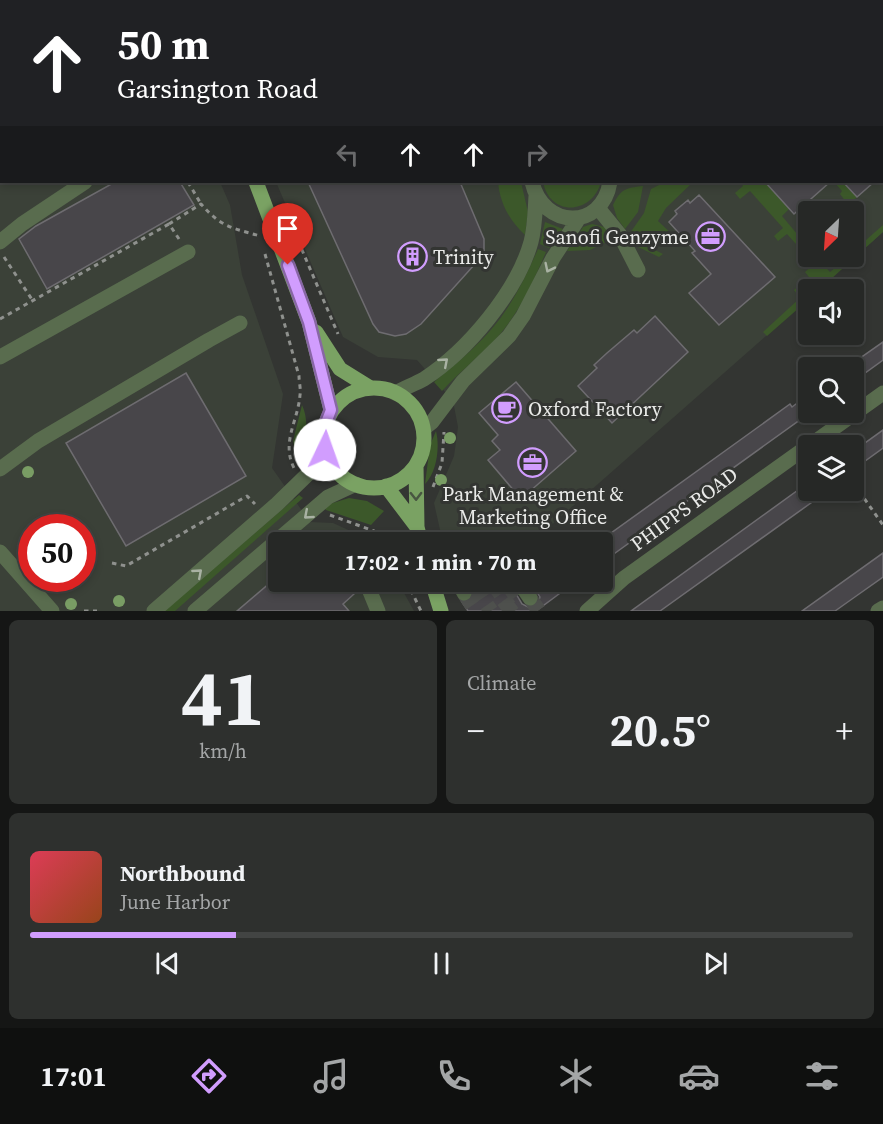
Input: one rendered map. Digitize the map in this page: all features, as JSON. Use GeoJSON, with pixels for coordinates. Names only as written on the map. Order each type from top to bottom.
{"type":"FeatureCollection","features":[{"type":"Feature","properties":{"kind":"main road"},"geometry":{"type":"LineString","coordinates":[[256,183],[309,322],[331,410]]}},
{"type":"Feature","properties":{"kind":"main road"},"geometry":{"type":"LineString","coordinates":[[309,322],[340,369],[369,387]]}},
{"type":"Feature","properties":{"kind":"main road"},"geometry":{"type":"LineString","coordinates":[[416,465],[403,478],[386,486],[370,488],[349,482],[334,469],[325,450],[324,428],[331,410],[350,393],[369,387],[384,388],[395,393],[403,397],[416,410],[423,429],[422,449],[416,465],[418,532]]}},
{"type":"Feature","properties":{"kind":"main road"},"geometry":{"type":"LineString","coordinates":[[386,486],[417,527]]}},
{"type":"Feature","properties":{"kind":"main road"},"geometry":{"type":"LineString","coordinates":[[435,592],[441,611]]}},
{"type":"Feature","properties":{"kind":"street"},"geometry":{"type":"LineString","coordinates":[[0,242],[22,224],[84,183]]}},
{"type":"Feature","properties":{"kind":"street"},"geometry":{"type":"LineString","coordinates":[[534,189],[543,206],[556,215],[579,218],[604,202],[610,183]]}},
{"type":"Feature","properties":{"kind":"street"},"geometry":{"type":"LineString","coordinates":[[395,393],[436,370],[468,342],[500,306],[531,242],[534,189]]}},
{"type":"Feature","properties":{"kind":"street"},"geometry":{"type":"LineString","coordinates":[[598,207],[620,235],[638,270]]}},
{"type":"Feature","properties":{"kind":"street"},"geometry":{"type":"LineString","coordinates":[[423,429],[432,422],[463,381],[509,336],[523,316],[553,258],[579,218]]}},
{"type":"Feature","properties":{"kind":"street"},"geometry":{"type":"LineString","coordinates":[[0,357],[188,252]]}},
{"type":"Feature","properties":{"kind":"street"},"geometry":{"type":"LineString","coordinates":[[0,469],[38,441],[240,323]]}},
{"type":"Feature","properties":{"kind":"street","name":"PHIPPS ROAD"},"geometry":{"type":"LineString","coordinates":[[824,435],[883,393]]}},
{"type":"Feature","properties":{"kind":"street"},"geometry":{"type":"LineString","coordinates":[[154,611],[278,504],[312,470],[325,450]]}},
{"type":"Feature","properties":{"kind":"street","name":"PHIPPS ROAD"},"geometry":{"type":"LineString","coordinates":[[587,611],[624,578],[798,454]]}},
{"type":"Feature","properties":{"kind":"street"},"geometry":{"type":"LineString","coordinates":[[195,611],[328,497],[356,484]]}},
{"type":"Feature","properties":{"kind":"street"},"geometry":{"type":"LineString","coordinates":[[2,557],[52,611]]}},
{"type":"Feature","properties":{"kind":"street"},"geometry":{"type":"LineString","coordinates":[[370,592],[378,611]]}},
{"type":"Feature","properties":{"kind":"street"},"geometry":{"type":"LineString","coordinates":[[526,592],[530,598]]}},
{"type":"Feature","properties":{"kind":"street"},"geometry":{"type":"LineString","coordinates":[[878,611],[883,608]]}},
{"type":"Feature","properties":{"kind":"path"},"geometry":{"type":"LineString","coordinates":[[189,183],[201,204],[217,221],[260,236],[256,225]]}},
{"type":"Feature","properties":{"kind":"path"},"geometry":{"type":"LineString","coordinates":[[282,202],[338,336]]}},
{"type":"Feature","properties":{"kind":"path"},"geometry":{"type":"LineString","coordinates":[[0,319],[201,204]]}},
{"type":"Feature","properties":{"kind":"path"},"geometry":{"type":"LineString","coordinates":[[169,224],[188,252]]}},
{"type":"Feature","properties":{"kind":"path"},"geometry":{"type":"LineString","coordinates":[[263,247],[299,376],[300,396],[288,444],[289,458],[295,470]]}},
{"type":"Feature","properties":{"kind":"path"},"geometry":{"type":"LineString","coordinates":[[0,252],[33,301]]}},
{"type":"Feature","properties":{"kind":"path"},"geometry":{"type":"LineString","coordinates":[[431,494],[442,463],[445,424]]}},
{"type":"Feature","properties":{"kind":"path"},"geometry":{"type":"LineString","coordinates":[[112,563],[126,566],[247,496]]}},
{"type":"Feature","properties":{"kind":"path"},"geometry":{"type":"LineString","coordinates":[[864,498],[883,525]]}},
{"type":"Feature","properties":{"kind":"path"},"geometry":{"type":"LineString","coordinates":[[326,513],[375,532]]}},
{"type":"Feature","properties":{"kind":"path"},"geometry":{"type":"LineString","coordinates":[[411,592],[421,611]]}},
{"type":"Feature","properties":{"kind":"path"},"geometry":{"type":"LineString","coordinates":[[84,611],[97,611]]}},
{"type":"Feature","properties":{"kind":"shaded area"},"geometry":{"type":"Polygon","coordinates":[[[0,183],[220,183],[230,205],[242,275],[283,394],[272,468],[310,522],[333,523],[353,532],[268,532],[268,592],[404,592],[414,611],[0,611],[0,183]]]}},
{"type":"Feature","properties":{"kind":"shaded area"},"geometry":{"type":"Polygon","coordinates":[[[276,183],[883,183],[883,232],[864,249],[864,201],[798,201],[798,267],[844,267],[830,279],[798,279],[798,308],[543,532],[441,532],[434,503],[454,456],[458,427],[453,401],[417,360],[378,357],[343,337],[276,183]]]}},
{"type":"Feature","properties":{"kind":"green space"},"geometry":{"type":"Polygon","coordinates":[[[498,183],[521,183],[528,212],[525,235],[506,211],[498,183]]]}},
{"type":"Feature","properties":{"kind":"green space"},"geometry":{"type":"Polygon","coordinates":[[[543,183],[601,183],[589,201],[571,208],[554,201],[547,193],[543,183]]]}},
{"type":"Feature","properties":{"kind":"green space"},"geometry":{"type":"Polygon","coordinates":[[[663,183],[692,183],[666,208],[658,221],[674,236],[672,240],[663,236],[655,250],[663,254],[659,257],[638,247],[630,233],[644,213],[651,189],[663,183]]]}},
{"type":"Feature","properties":{"kind":"green space"},"geometry":{"type":"Polygon","coordinates":[[[741,183],[766,183],[789,209],[782,216],[798,235],[798,246],[787,234],[778,241],[774,236],[783,228],[750,191],[740,199],[735,193],[743,186],[741,183]]]}},
{"type":"Feature","properties":{"kind":"green space"},"geometry":{"type":"Polygon","coordinates":[[[835,183],[844,183],[857,197],[853,201],[845,201],[840,194],[842,191],[835,183]]]}},
{"type":"Feature","properties":{"kind":"green space"},"geometry":{"type":"Polygon","coordinates":[[[643,186],[638,212],[625,229],[617,218],[613,205],[624,190],[643,186]]]}},
{"type":"Feature","properties":{"kind":"green space"},"geometry":{"type":"Polygon","coordinates":[[[545,222],[563,229],[549,248],[540,244],[545,222]]]}},
{"type":"Feature","properties":{"kind":"green space"},"geometry":{"type":"Polygon","coordinates":[[[592,224],[604,227],[614,238],[590,250],[567,251],[583,227],[592,224]]]}},
{"type":"Feature","properties":{"kind":"green space"},"geometry":{"type":"Polygon","coordinates":[[[883,225],[883,232],[864,249],[864,238],[866,240],[883,225]]]}},
{"type":"Feature","properties":{"kind":"green space"},"geometry":{"type":"Polygon","coordinates":[[[538,249],[546,252],[515,314],[494,341],[442,391],[434,382],[476,346],[497,323],[517,292],[538,249]]]}},
{"type":"Feature","properties":{"kind":"green space"},"geometry":{"type":"Polygon","coordinates":[[[811,267],[825,267],[830,272],[836,267],[844,267],[831,279],[807,279],[809,277],[805,272],[811,267]]]}},
{"type":"Feature","properties":{"kind":"green space"},"geometry":{"type":"Polygon","coordinates":[[[798,300],[798,309],[767,336],[763,332],[798,300]]]}},
{"type":"Feature","properties":{"kind":"green space"},"geometry":{"type":"Polygon","coordinates":[[[302,405],[306,419],[306,434],[303,449],[297,461],[293,441],[302,405]]]}},
{"type":"Feature","properties":{"kind":"green space"},"geometry":{"type":"Polygon","coordinates":[[[436,431],[438,444],[436,459],[432,473],[425,484],[430,445],[436,431]]]}},
{"type":"Feature","properties":{"kind":"green space"},"geometry":{"type":"Polygon","coordinates":[[[299,495],[303,498],[175,611],[164,611],[299,495]]]}},
{"type":"Feature","properties":{"kind":"green space"},"geometry":{"type":"Polygon","coordinates":[[[349,498],[367,501],[384,511],[371,525],[326,510],[323,506],[349,498]]]}},
{"type":"Feature","properties":{"kind":"building"},"geometry":{"type":"Polygon","coordinates":[[[113,183],[181,183],[194,205],[47,289],[19,239],[36,226],[113,183]]]}},
{"type":"Feature","properties":{"kind":"building","name":"Trinity"},"geometry":{"type":"Polygon","coordinates":[[[308,183],[460,183],[484,239],[484,254],[421,324],[406,334],[395,336],[379,332],[373,324],[308,183]]]}},
{"type":"Feature","properties":{"kind":"building"},"geometry":{"type":"Polygon","coordinates":[[[766,183],[829,183],[809,201],[798,201],[798,210],[794,214],[766,183]]]}},
{"type":"Feature","properties":{"kind":"building"},"geometry":{"type":"Polygon","coordinates":[[[844,183],[873,183],[857,197],[844,183]]]}},
{"type":"Feature","properties":{"kind":"building"},"geometry":{"type":"Polygon","coordinates":[[[699,195],[775,277],[719,325],[689,293],[711,274],[692,253],[695,251],[669,222],[677,214],[675,211],[688,200],[690,203],[699,195]]]}},
{"type":"Feature","properties":{"kind":"building"},"geometry":{"type":"Polygon","coordinates":[[[655,316],[688,352],[612,423],[578,386],[597,368],[594,365],[607,353],[634,330],[637,333],[655,316]]]}},
{"type":"Feature","properties":{"kind":"building"},"geometry":{"type":"Polygon","coordinates":[[[883,342],[883,360],[864,374],[864,357],[862,357],[883,342]]]}},
{"type":"Feature","properties":{"kind":"building"},"geometry":{"type":"Polygon","coordinates":[[[186,373],[246,476],[126,546],[66,443],[186,373]]]}},
{"type":"Feature","properties":{"kind":"building"},"geometry":{"type":"Polygon","coordinates":[[[516,382],[576,451],[521,499],[488,460],[500,450],[492,441],[498,435],[479,413],[516,382]]]}},
{"type":"Feature","properties":{"kind":"building"},"geometry":{"type":"Polygon","coordinates":[[[798,402],[798,421],[613,555],[612,532],[790,404],[792,407],[798,402]]]}},
{"type":"Feature","properties":{"kind":"building"},"geometry":{"type":"Polygon","coordinates":[[[883,430],[883,448],[864,462],[864,444],[883,430]]]}},
{"type":"Feature","properties":{"kind":"building"},"geometry":{"type":"Polygon","coordinates":[[[798,490],[798,501],[814,501],[660,611],[631,611],[798,490]]]}},
{"type":"Feature","properties":{"kind":"building"},"geometry":{"type":"Polygon","coordinates":[[[883,553],[883,577],[835,611],[802,611],[883,553]]]}},
{"type":"Feature","properties":{"kind":"building"},"geometry":{"type":"Polygon","coordinates":[[[268,585],[268,592],[352,592],[354,594],[343,604],[349,611],[237,611],[268,585]]]}},
{"type":"Feature","properties":{"kind":"building"},"geometry":{"type":"Polygon","coordinates":[[[515,592],[522,604],[530,608],[538,603],[540,597],[537,592],[562,592],[536,611],[468,611],[462,602],[468,602],[473,595],[515,592]]]}},
{"type":"Feature","properties":{"kind":"tunnel"},"geometry":{"type":"LineString","coordinates":[[478,592],[491,611]]}},
{"type":"Feature","properties":{"kind":"tunnel"},"geometry":{"type":"LineString","coordinates":[[499,592],[509,606]]}},
{"type":"Feature","properties":{"kind":"tunnel"},"geometry":{"type":"LineString","coordinates":[[502,611],[518,599],[513,592]]}},
{"type":"Feature","properties":{"kind":"tunnel"},"geometry":{"type":"LineString","coordinates":[[464,593],[476,611]]}},
{"type":"Feature","properties":{"kind":"tunnel"},"geometry":{"type":"LineString","coordinates":[[530,598],[539,611]]}},
{"type":"Feature","properties":{"kind":"place","name":"Sanofi Genzyme"},"geometry":{"type":"Point","coordinates":[710,237]}},
{"type":"Feature","properties":{"kind":"place","name":"Trinity"},"geometry":{"type":"Point","coordinates":[412,257]}},
{"type":"Feature","properties":{"kind":"place","name":"Oxford Factory"},"geometry":{"type":"Point","coordinates":[507,409]}},
{"type":"Feature","properties":{"kind":"place","name":"Park Management & Marketing Office"},"geometry":{"type":"Point","coordinates":[533,463]}},
{"type":"Feature","properties":{"kind":"route"},"geometry":{"type":"LineString","coordinates":[[288,265],[309,322],[331,410],[324,428],[325,450]]}}]}
